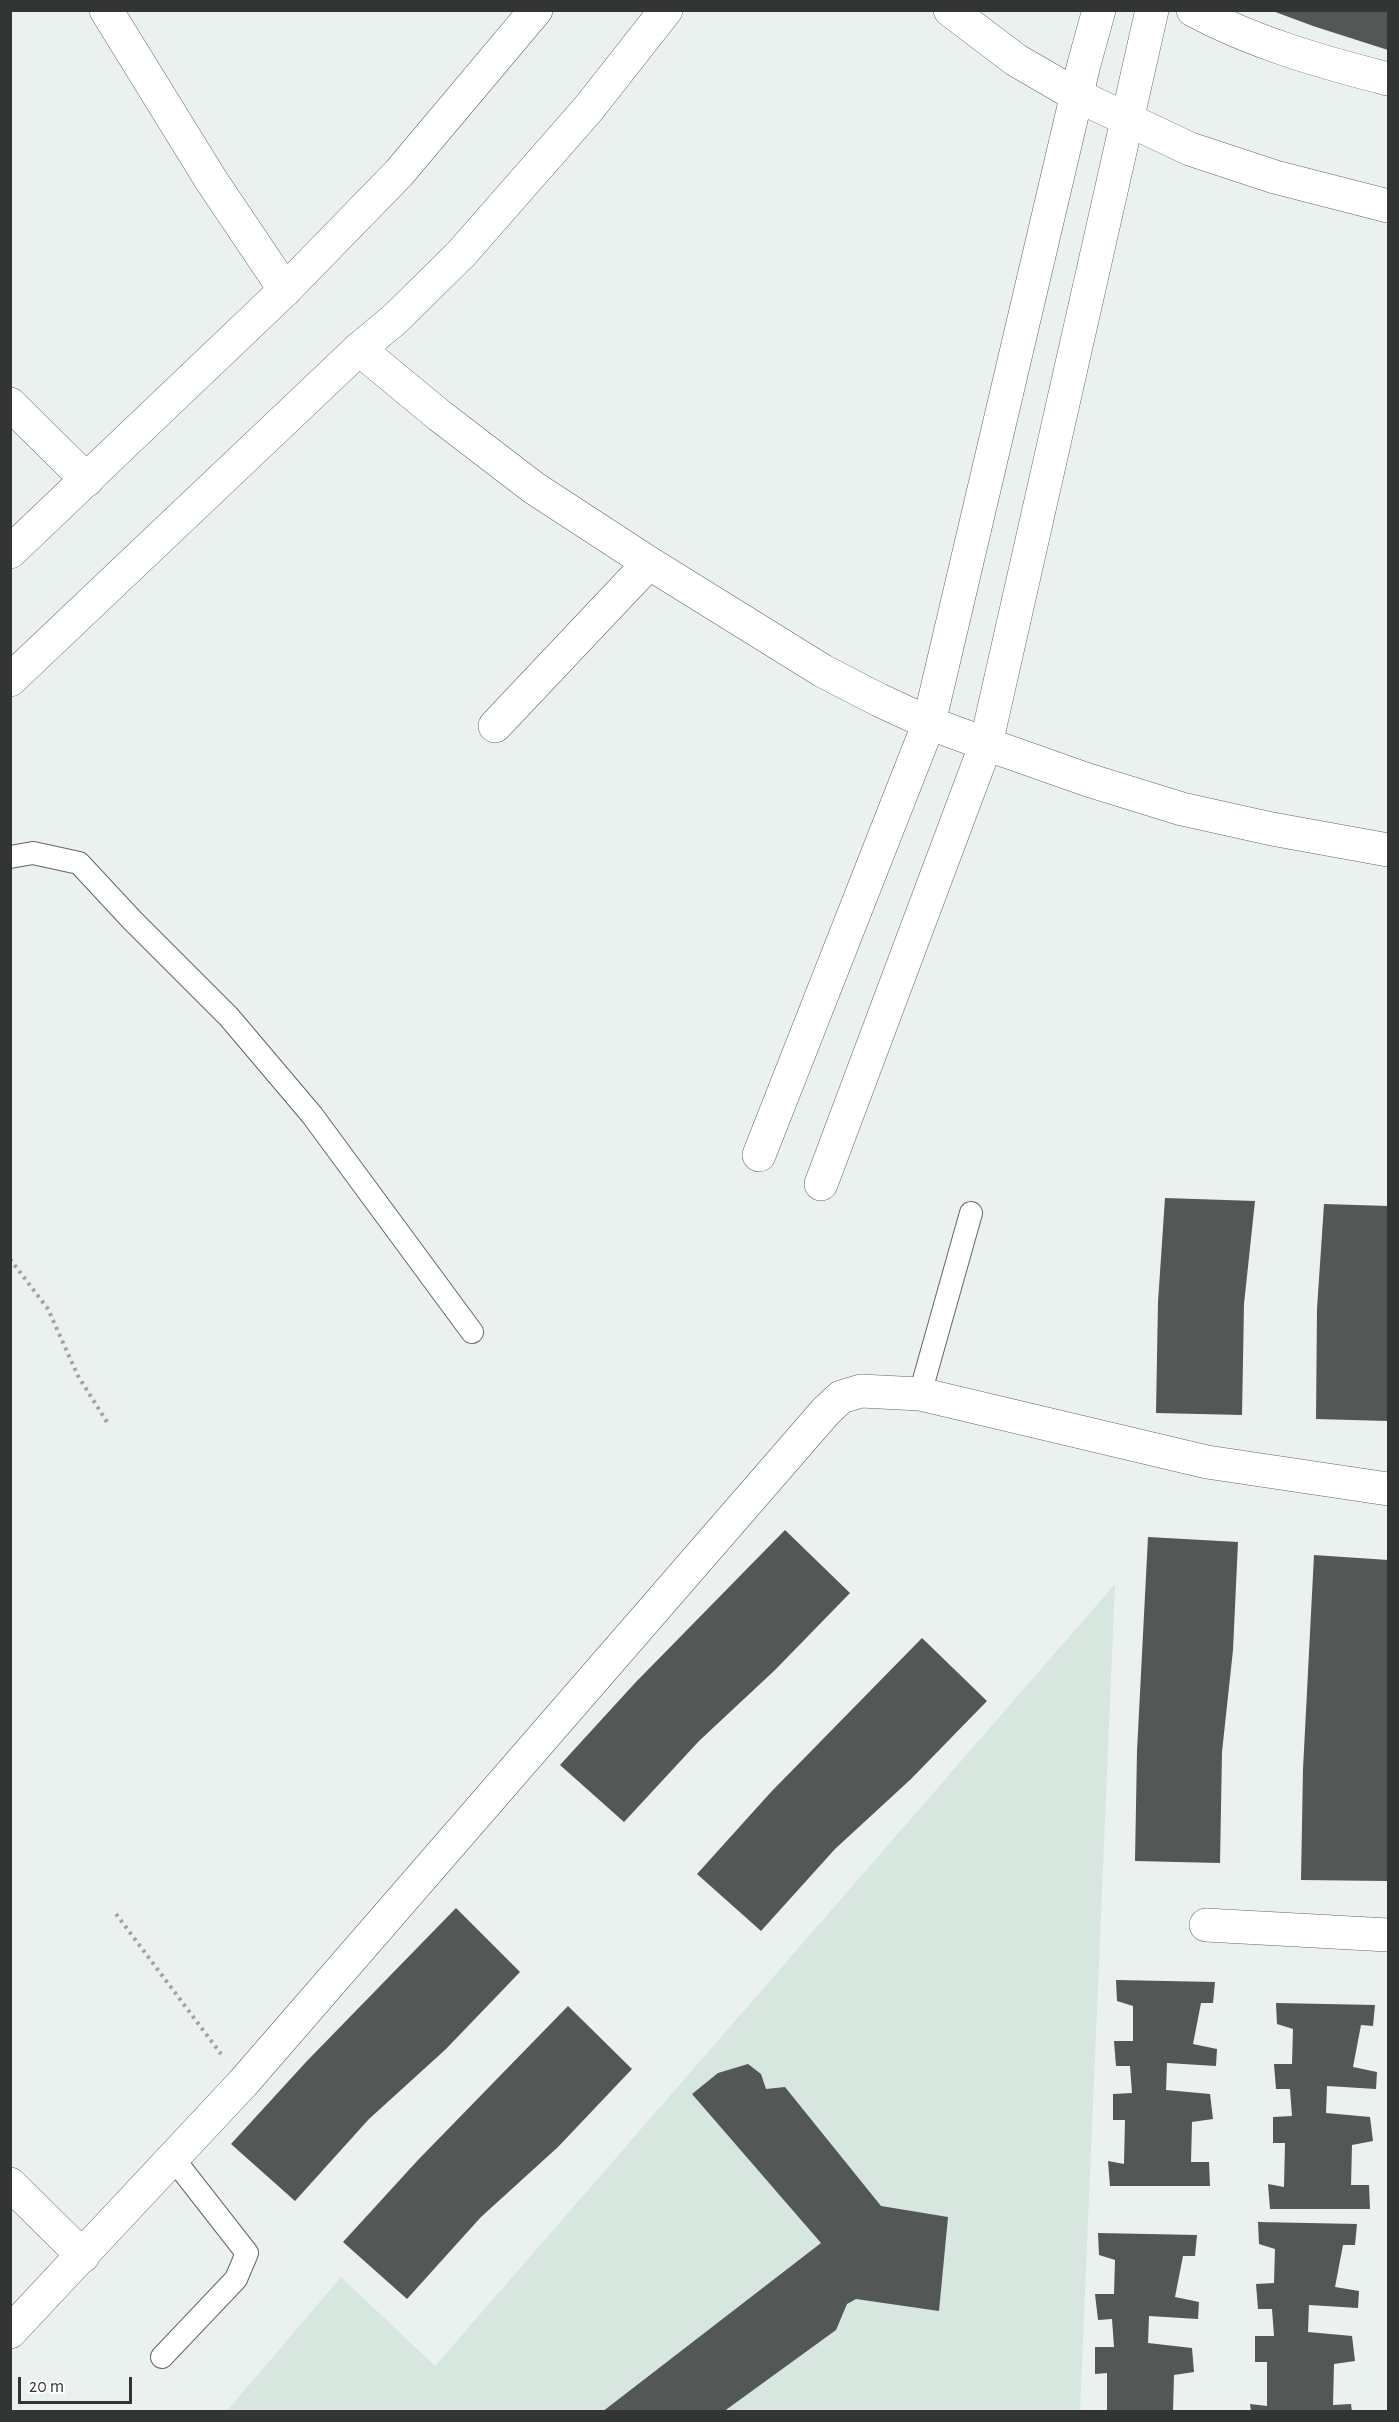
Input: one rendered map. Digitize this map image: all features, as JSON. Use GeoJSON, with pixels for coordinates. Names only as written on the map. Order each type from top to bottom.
{"type":"FeatureCollection","features":[{"type":"Feature","properties":{"kind":"street"},"geometry":{"type":"LineString","coordinates":[[106,10],[211,180],[285,290]]}},
{"type":"Feature","properties":{"kind":"street"},"geometry":{"type":"LineString","coordinates":[[10,552],[285,290],[399,173],[536,10]]}},
{"type":"Feature","properties":{"kind":"street"},"geometry":{"type":"LineString","coordinates":[[10,680],[359,349],[395,319],[461,254],[589,108],[666,10]]}},
{"type":"Feature","properties":{"kind":"street"},"geometry":{"type":"LineString","coordinates":[[950,10],[1016,60],[1077,96],[1190,149],[1253,170],[1389,206]]}},
{"type":"Feature","properties":{"kind":"street"},"geometry":{"type":"LineString","coordinates":[[759,1155],[929,723],[1099,10]]}},
{"type":"Feature","properties":{"kind":"street"},"geometry":{"type":"LineString","coordinates":[[821,1184],[986,744],[1152,10]]}},
{"type":"Feature","properties":{"kind":"street"},"geometry":{"type":"LineString","coordinates":[[1193,10],[1259,39],[1336,66],[1389,79]]}},
{"type":"Feature","properties":{"kind":"street"},"geometry":{"type":"LineString","coordinates":[[359,349],[440,416],[534,488],[649,563],[823,671],[879,700],[929,723],[986,744],[1088,780],[1182,809],[1272,829],[1389,850]]}},
{"type":"Feature","properties":{"kind":"street"},"geometry":{"type":"LineString","coordinates":[[10,404],[87,480]]}},
{"type":"Feature","properties":{"kind":"street"},"geometry":{"type":"LineString","coordinates":[[495,726],[649,563]]}},
{"type":"Feature","properties":{"kind":"street"},"geometry":{"type":"LineString","coordinates":[[10,2332],[243,2083],[826,1410],[841,1397],[861,1391],[920,1394],[1207,1462],[1389,1489]]}},
{"type":"Feature","properties":{"kind":"street"},"geometry":{"type":"LineString","coordinates":[[1206,1925],[1389,1935]]}},
{"type":"Feature","properties":{"kind":"street"},"geometry":{"type":"LineString","coordinates":[[10,2184],[83,2256]]}},
{"type":"Feature","properties":{"kind":"lane"},"geometry":{"type":"LineString","coordinates":[[10,857],[33,853],[79,863],[132,920],[229,1017],[312,1114],[472,1332]]}},
{"type":"Feature","properties":{"kind":"lane"},"geometry":{"type":"LineString","coordinates":[[920,1394],[971,1213]]}},
{"type":"Feature","properties":{"kind":"lane"},"geometry":{"type":"LineString","coordinates":[[162,2357],[236,2279],[248,2253],[172,2157]]}},
{"type":"Feature","properties":{"kind":"path"},"geometry":{"type":"LineString","coordinates":[[10,1259],[48,1310],[78,1376],[107,1422]]}},
{"type":"Feature","properties":{"kind":"path"},"geometry":{"type":"LineString","coordinates":[[116,1914],[243,2083]]}},
{"type":"Feature","properties":{"kind":"shaded area"},"geometry":{"type":"Polygon","coordinates":[[[1115,1584],[1080,2411],[226,2412],[341,2277],[435,2366],[1115,1584]]]}},
{"type":"Feature","properties":{"kind":"building"},"geometry":{"type":"Polygon","coordinates":[[[1270,10],[1388,10],[1388,50],[1313,26],[1270,10]]]}},
{"type":"Feature","properties":{"kind":"building"},"geometry":{"type":"Polygon","coordinates":[[[1165,1198],[1255,1201],[1244,1304],[1242,1415],[1156,1413],[1158,1302],[1165,1198]]]}},
{"type":"Feature","properties":{"kind":"building"},"geometry":{"type":"Polygon","coordinates":[[[1324,1204],[1388,1206],[1388,1421],[1316,1419],[1317,1309],[1324,1204]]]}},
{"type":"Feature","properties":{"kind":"building"},"geometry":{"type":"Polygon","coordinates":[[[785,1530],[850,1593],[775,1670],[699,1741],[624,1822],[560,1765],[635,1683],[785,1530]]]}},
{"type":"Feature","properties":{"kind":"building"},"geometry":{"type":"Polygon","coordinates":[[[1148,1537],[1238,1542],[1233,1650],[1222,1752],[1220,1863],[1135,1861],[1137,1751],[1148,1537]]]}},
{"type":"Feature","properties":{"kind":"building"},"geometry":{"type":"Polygon","coordinates":[[[1314,1555],[1388,1560],[1387,1881],[1301,1880],[1303,1769],[1314,1555]]]}},
{"type":"Feature","properties":{"kind":"building"},"geometry":{"type":"Polygon","coordinates":[[[922,1638],[987,1701],[911,1779],[835,1849],[761,1931],[697,1874],[771,1792],[922,1638]]]}},
{"type":"Feature","properties":{"kind":"building"},"geometry":{"type":"Polygon","coordinates":[[[456,1908],[520,1972],[446,2049],[369,2119],[295,2201],[231,2144],[306,2062],[456,1908]]]}},
{"type":"Feature","properties":{"kind":"building"},"geometry":{"type":"Polygon","coordinates":[[[1116,1980],[1215,1982],[1213,2003],[1201,2003],[1193,2044],[1217,2049],[1216,2066],[1167,2063],[1166,2090],[1210,2094],[1213,2119],[1192,2122],[1191,2162],[1209,2162],[1210,2186],[1110,2186],[1108,2161],[1124,2164],[1125,2120],[1113,2120],[1113,2094],[1132,2093],[1130,2066],[1116,2066],[1114,2041],[1133,2041],[1133,2006],[1117,2001],[1116,1980]]]}},
{"type":"Feature","properties":{"kind":"building"},"geometry":{"type":"Polygon","coordinates":[[[1276,2003],[1375,2005],[1373,2026],[1361,2025],[1353,2067],[1377,2072],[1376,2089],[1327,2086],[1326,2113],[1370,2117],[1373,2141],[1352,2145],[1351,2185],[1369,2185],[1370,2209],[1270,2209],[1268,2184],[1284,2187],[1285,2143],[1273,2143],[1273,2117],[1292,2116],[1290,2089],[1276,2089],[1274,2064],[1292,2064],[1293,2029],[1277,2024],[1276,2003]]]}},
{"type":"Feature","properties":{"kind":"building"},"geometry":{"type":"Polygon","coordinates":[[[568,2006],[632,2069],[558,2147],[481,2217],[407,2299],[343,2242],[418,2160],[568,2006]]]}},
{"type":"Feature","properties":{"kind":"building"},"geometry":{"type":"Polygon","coordinates":[[[748,2064],[761,2074],[766,2089],[785,2087],[881,2206],[948,2217],[939,2311],[856,2299],[847,2304],[836,2330],[723,2412],[602,2412],[821,2243],[692,2094],[718,2073],[748,2064]]]}},
{"type":"Feature","properties":{"kind":"building"},"geometry":{"type":"Polygon","coordinates":[[[1258,2222],[1357,2224],[1355,2245],[1343,2245],[1335,2287],[1359,2291],[1358,2308],[1309,2305],[1308,2332],[1352,2336],[1355,2361],[1334,2364],[1333,2405],[1351,2404],[1352,2412],[1251,2412],[1250,2404],[1267,2406],[1267,2362],[1255,2362],[1255,2336],[1274,2336],[1272,2309],[1258,2309],[1256,2284],[1274,2283],[1275,2249],[1259,2244],[1258,2222]]]}},
{"type":"Feature","properties":{"kind":"building"},"geometry":{"type":"Polygon","coordinates":[[[1098,2233],[1197,2235],[1195,2256],[1183,2256],[1175,2297],[1199,2302],[1198,2319],[1149,2316],[1148,2343],[1192,2348],[1194,2372],[1174,2375],[1173,2412],[1107,2412],[1107,2373],[1095,2374],[1095,2347],[1114,2347],[1112,2319],[1098,2320],[1095,2294],[1114,2294],[1115,2260],[1099,2255],[1098,2233]]]}}]}
